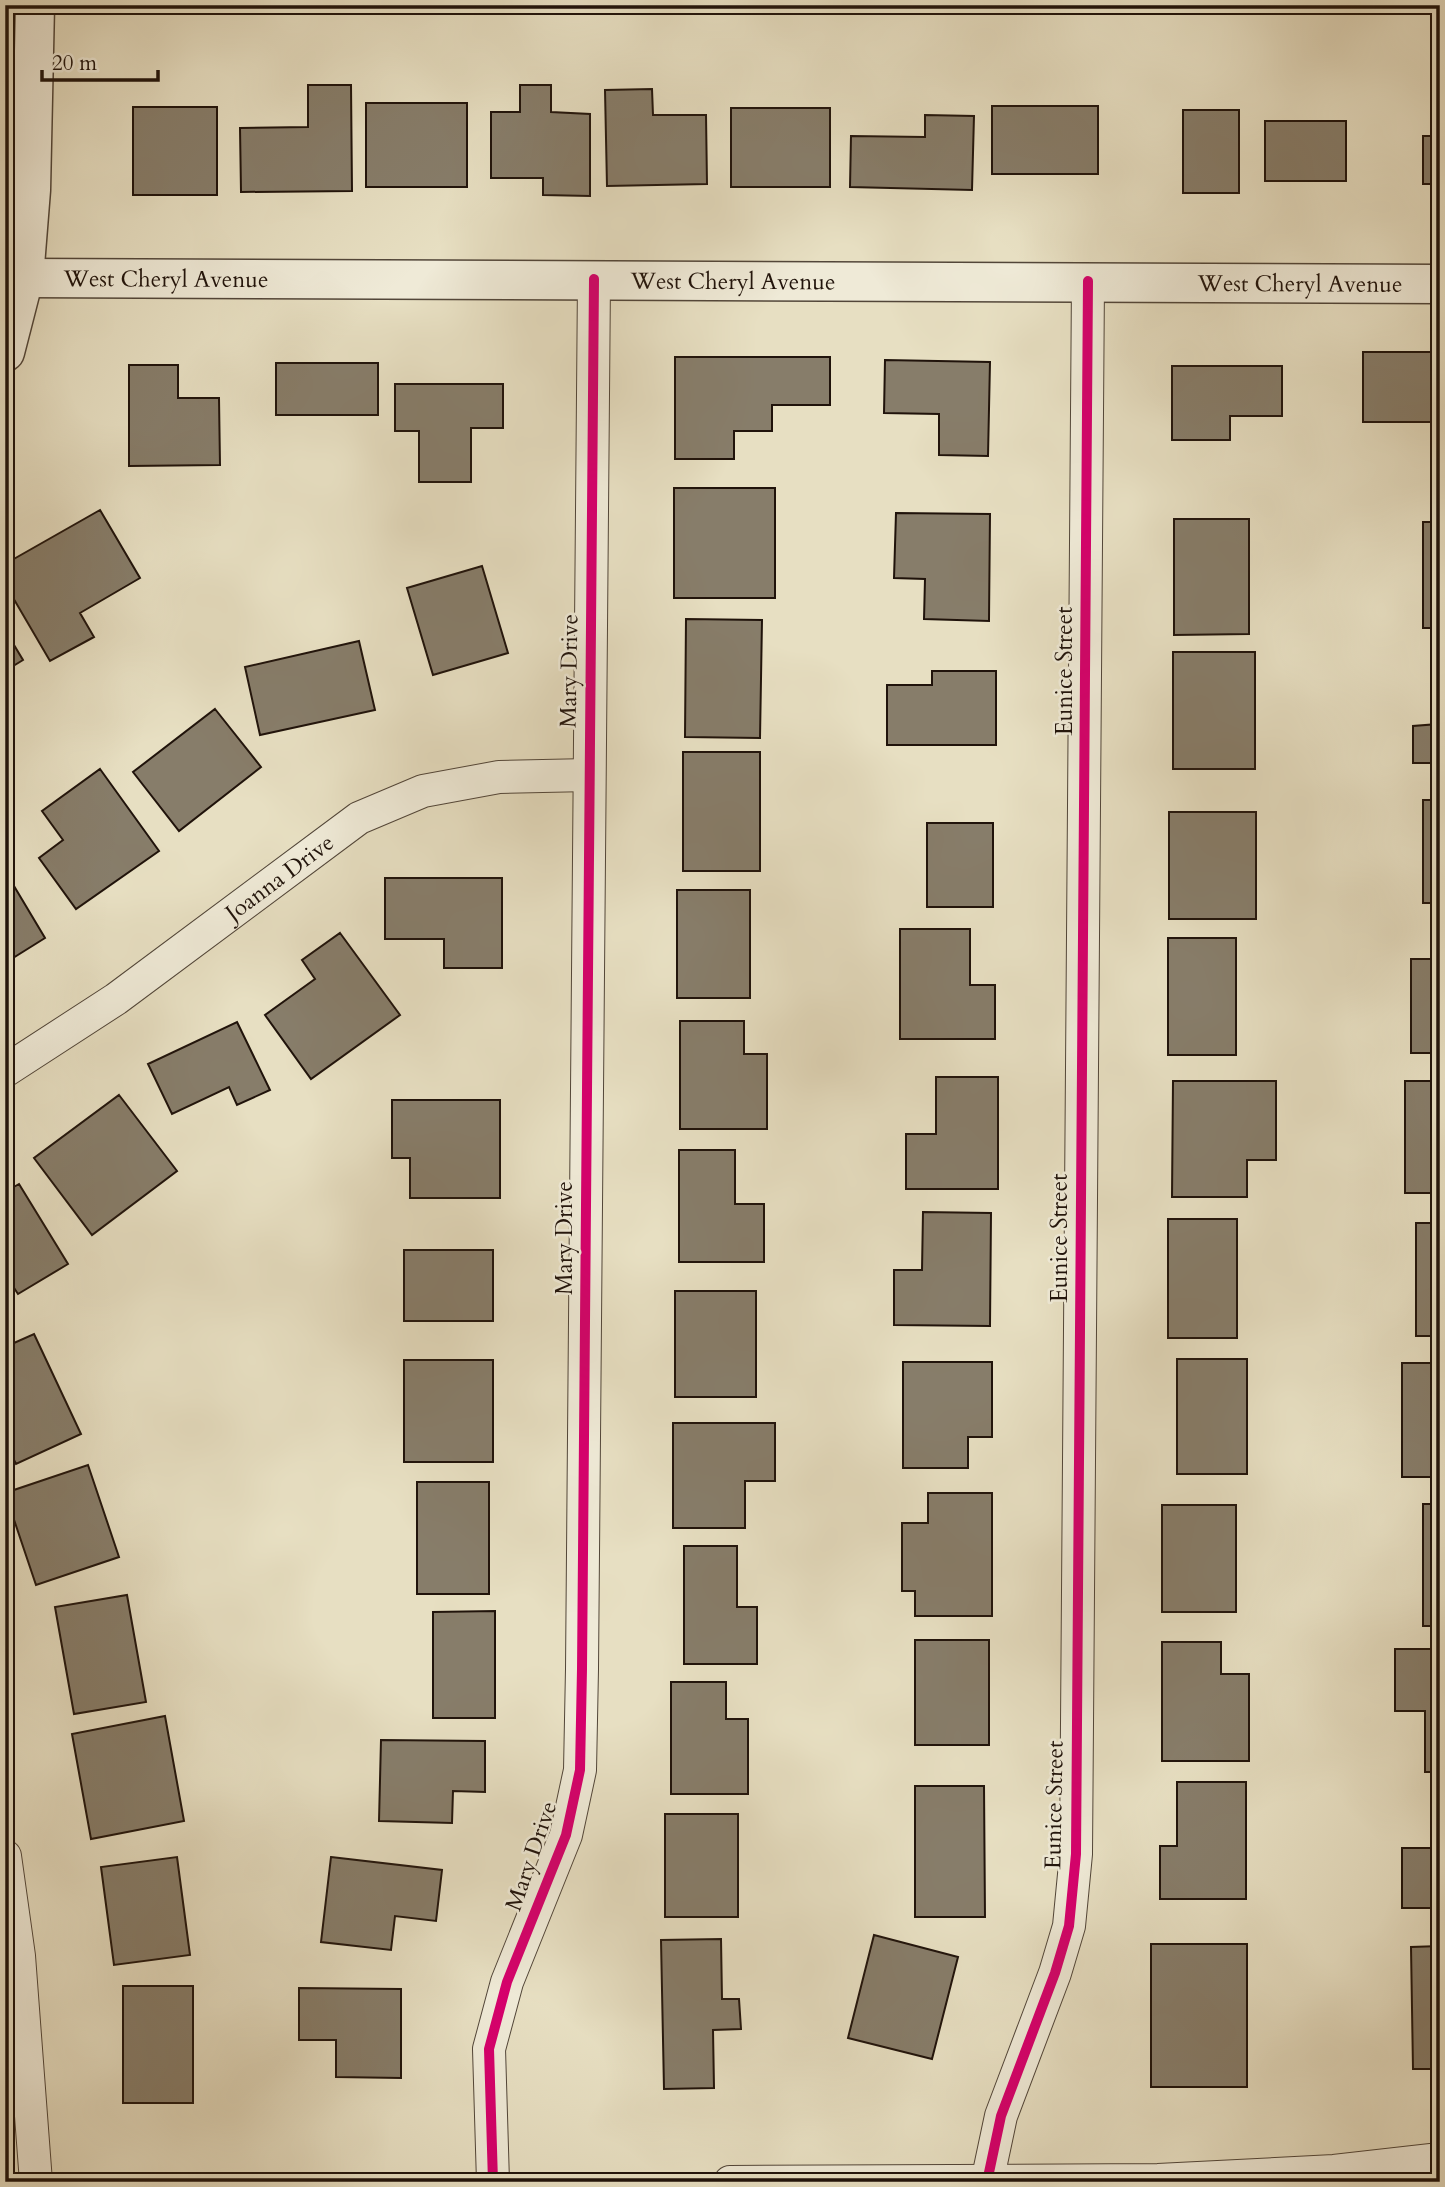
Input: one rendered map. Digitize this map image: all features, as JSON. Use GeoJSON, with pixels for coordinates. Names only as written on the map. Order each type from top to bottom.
{"type":"FeatureCollection","features":[{"type":"Feature","properties":{"kind":"street"},"geometry":{"type":"LineString","coordinates":[[5,352],[31,190],[35,5]]}},
{"type":"Feature","properties":{"kind":"street","name":"West Cheryl Avenue"},"geometry":{"type":"LineString","coordinates":[[15,278],[1440,284]]}},
{"type":"Feature","properties":{"kind":"street","name":"Mary Drive"},"geometry":{"type":"LineString","coordinates":[[492,2182],[489,2049],[507,1982],[566,1835],[580,1770],[594,279]]}},
{"type":"Feature","properties":{"kind":"street","name":"Eunice Street"},"geometry":{"type":"LineString","coordinates":[[988,2182],[1000,2116],[1055,1973],[1069,1926],[1076,1854],[1088,281]]}},
{"type":"Feature","properties":{"kind":"street","name":"Joanna Drive"},"geometry":{"type":"LineString","coordinates":[[5,1071],[116,999],[359,818],[423,791],[499,777],[589,775]]}},
{"type":"Feature","properties":{"kind":"street"},"geometry":{"type":"LineString","coordinates":[[5,1856],[19,1956],[36,2182]]}},
{"type":"Feature","properties":{"kind":"street"},"geometry":{"type":"LineString","coordinates":[[730,2182],[1158,2180],[1335,2171],[1440,2159]]}},
{"type":"Feature","properties":{"kind":"building"},"geometry":{"type":"Polygon","coordinates":[[[308,85],[351,85],[352,191],[241,192],[240,128],[308,127],[308,85]]]}},
{"type":"Feature","properties":{"kind":"building"},"geometry":{"type":"Polygon","coordinates":[[[520,85],[551,85],[551,112],[590,114],[590,196],[543,195],[543,178],[491,178],[491,112],[520,112],[520,85]]]}},
{"type":"Feature","properties":{"kind":"building"},"geometry":{"type":"Polygon","coordinates":[[[652,89],[653,115],[706,115],[707,184],[607,186],[605,90],[652,89]]]}},
{"type":"Feature","properties":{"kind":"building"},"geometry":{"type":"Polygon","coordinates":[[[366,103],[467,103],[467,187],[366,187],[366,103]]]}},
{"type":"Feature","properties":{"kind":"building"},"geometry":{"type":"Polygon","coordinates":[[[992,106],[1098,106],[1098,174],[992,174],[992,106]]]}},
{"type":"Feature","properties":{"kind":"building"},"geometry":{"type":"Polygon","coordinates":[[[133,107],[217,107],[217,195],[133,195],[133,107]]]}},
{"type":"Feature","properties":{"kind":"building"},"geometry":{"type":"Polygon","coordinates":[[[731,108],[830,108],[830,187],[731,187],[731,108]]]}},
{"type":"Feature","properties":{"kind":"building"},"geometry":{"type":"Polygon","coordinates":[[[1183,110],[1239,110],[1239,193],[1183,193],[1183,110]]]}},
{"type":"Feature","properties":{"kind":"building"},"geometry":{"type":"Polygon","coordinates":[[[925,115],[974,116],[972,190],[850,187],[851,136],[925,137],[925,115]]]}},
{"type":"Feature","properties":{"kind":"building"},"geometry":{"type":"Polygon","coordinates":[[[1265,121],[1346,121],[1346,181],[1265,181],[1265,121]]]}},
{"type":"Feature","properties":{"kind":"building"},"geometry":{"type":"Polygon","coordinates":[[[1423,136],[1440,136],[1440,184],[1423,184],[1423,136]]]}},
{"type":"Feature","properties":{"kind":"building"},"geometry":{"type":"Polygon","coordinates":[[[1363,352],[1440,352],[1440,422],[1363,422],[1363,352]]]}},
{"type":"Feature","properties":{"kind":"building"},"geometry":{"type":"Polygon","coordinates":[[[675,357],[830,357],[830,405],[772,405],[772,431],[734,431],[734,459],[675,459],[675,357]]]}},
{"type":"Feature","properties":{"kind":"building"},"geometry":{"type":"Polygon","coordinates":[[[885,360],[990,362],[988,456],[939,455],[939,414],[884,413],[885,360]]]}},
{"type":"Feature","properties":{"kind":"building"},"geometry":{"type":"Polygon","coordinates":[[[276,363],[378,363],[378,415],[276,415],[276,363]]]}},
{"type":"Feature","properties":{"kind":"building"},"geometry":{"type":"Polygon","coordinates":[[[129,365],[178,365],[178,398],[219,398],[220,465],[129,466],[129,365]]]}},
{"type":"Feature","properties":{"kind":"building"},"geometry":{"type":"Polygon","coordinates":[[[1172,366],[1282,366],[1282,416],[1230,416],[1230,440],[1172,440],[1172,366]]]}},
{"type":"Feature","properties":{"kind":"building"},"geometry":{"type":"Polygon","coordinates":[[[395,384],[503,384],[503,428],[471,428],[471,482],[419,482],[419,431],[395,431],[395,384]]]}},
{"type":"Feature","properties":{"kind":"building"},"geometry":{"type":"Polygon","coordinates":[[[674,488],[775,488],[775,598],[674,598],[674,488]]]}},
{"type":"Feature","properties":{"kind":"building"},"geometry":{"type":"Polygon","coordinates":[[[100,510],[140,578],[80,613],[94,637],[50,661],[5,584],[5,564],[100,510]]]}},
{"type":"Feature","properties":{"kind":"building"},"geometry":{"type":"Polygon","coordinates":[[[896,513],[990,514],[989,621],[924,619],[925,579],[894,578],[896,513]]]}},
{"type":"Feature","properties":{"kind":"building"},"geometry":{"type":"Polygon","coordinates":[[[1174,519],[1249,519],[1249,634],[1174,635],[1174,519]]]}},
{"type":"Feature","properties":{"kind":"building"},"geometry":{"type":"Polygon","coordinates":[[[1423,522],[1440,522],[1440,628],[1423,628],[1423,522]]]}},
{"type":"Feature","properties":{"kind":"building"},"geometry":{"type":"Polygon","coordinates":[[[482,566],[508,653],[433,675],[407,588],[482,566]]]}},
{"type":"Feature","properties":{"kind":"building"},"geometry":{"type":"Polygon","coordinates":[[[686,619],[762,620],[760,738],[685,737],[686,619]]]}},
{"type":"Feature","properties":{"kind":"building"},"geometry":{"type":"Polygon","coordinates":[[[5,630],[23,660],[5,671],[5,630]]]}},
{"type":"Feature","properties":{"kind":"building"},"geometry":{"type":"Polygon","coordinates":[[[359,641],[375,710],[260,735],[245,667],[359,641]]]}},
{"type":"Feature","properties":{"kind":"building"},"geometry":{"type":"Polygon","coordinates":[[[1173,652],[1255,652],[1255,769],[1173,769],[1173,652]]]}},
{"type":"Feature","properties":{"kind":"building"},"geometry":{"type":"Polygon","coordinates":[[[1437,653],[1440,653],[1440,763],[1413,763],[1413,726],[1438,724],[1437,653]]]}},
{"type":"Feature","properties":{"kind":"building"},"geometry":{"type":"Polygon","coordinates":[[[932,671],[996,671],[996,745],[887,745],[887,685],[932,685],[932,671]]]}},
{"type":"Feature","properties":{"kind":"building"},"geometry":{"type":"Polygon","coordinates":[[[215,709],[261,767],[179,831],[133,772],[215,709]]]}},
{"type":"Feature","properties":{"kind":"building"},"geometry":{"type":"Polygon","coordinates":[[[683,752],[760,752],[760,871],[683,871],[683,752]]]}},
{"type":"Feature","properties":{"kind":"building"},"geometry":{"type":"Polygon","coordinates":[[[100,769],[159,851],[76,909],[39,858],[63,840],[42,811],[100,769]]]}},
{"type":"Feature","properties":{"kind":"building"},"geometry":{"type":"Polygon","coordinates":[[[1423,800],[1440,800],[1440,903],[1423,903],[1423,800]]]}},
{"type":"Feature","properties":{"kind":"building"},"geometry":{"type":"Polygon","coordinates":[[[1169,812],[1256,812],[1256,919],[1169,919],[1169,812]]]}},
{"type":"Feature","properties":{"kind":"building"},"geometry":{"type":"Polygon","coordinates":[[[927,823],[993,823],[993,907],[927,907],[927,823]]]}},
{"type":"Feature","properties":{"kind":"building"},"geometry":{"type":"Polygon","coordinates":[[[385,878],[502,878],[502,968],[444,968],[444,939],[385,939],[385,878]]]}},
{"type":"Feature","properties":{"kind":"building"},"geometry":{"type":"Polygon","coordinates":[[[11,881],[45,938],[5,963],[5,884],[11,881]]]}},
{"type":"Feature","properties":{"kind":"building"},"geometry":{"type":"Polygon","coordinates":[[[677,890],[750,890],[750,998],[677,998],[677,890]]]}},
{"type":"Feature","properties":{"kind":"building"},"geometry":{"type":"Polygon","coordinates":[[[900,929],[970,929],[970,985],[995,985],[995,1039],[900,1039],[900,929]]]}},
{"type":"Feature","properties":{"kind":"building"},"geometry":{"type":"Polygon","coordinates":[[[340,933],[400,1015],[311,1079],[265,1015],[315,979],[302,960],[340,933]]]}},
{"type":"Feature","properties":{"kind":"building"},"geometry":{"type":"Polygon","coordinates":[[[1168,938],[1236,938],[1236,1055],[1168,1055],[1168,938]]]}},
{"type":"Feature","properties":{"kind":"building"},"geometry":{"type":"Polygon","coordinates":[[[1411,959],[1440,959],[1440,1053],[1411,1053],[1411,959]]]}},
{"type":"Feature","properties":{"kind":"building"},"geometry":{"type":"Polygon","coordinates":[[[680,1021],[744,1021],[744,1054],[767,1054],[767,1129],[680,1129],[680,1021]]]}},
{"type":"Feature","properties":{"kind":"building"},"geometry":{"type":"Polygon","coordinates":[[[237,1022],[270,1090],[237,1105],[229,1087],[172,1114],[148,1064],[237,1022]]]}},
{"type":"Feature","properties":{"kind":"building"},"geometry":{"type":"Polygon","coordinates":[[[936,1077],[998,1077],[998,1189],[906,1189],[906,1134],[936,1134],[936,1077]]]}},
{"type":"Feature","properties":{"kind":"building"},"geometry":{"type":"Polygon","coordinates":[[[1173,1081],[1276,1081],[1276,1160],[1247,1160],[1247,1197],[1172,1197],[1173,1081]]]}},
{"type":"Feature","properties":{"kind":"building"},"geometry":{"type":"Polygon","coordinates":[[[1405,1081],[1440,1081],[1440,1193],[1405,1193],[1405,1081]]]}},
{"type":"Feature","properties":{"kind":"building"},"geometry":{"type":"Polygon","coordinates":[[[119,1095],[177,1171],[92,1235],[34,1158],[119,1095]]]}},
{"type":"Feature","properties":{"kind":"building"},"geometry":{"type":"Polygon","coordinates":[[[392,1100],[500,1100],[500,1198],[410,1198],[410,1158],[392,1158],[392,1100]]]}},
{"type":"Feature","properties":{"kind":"building"},"geometry":{"type":"Polygon","coordinates":[[[679,1150],[735,1150],[735,1204],[764,1204],[764,1262],[679,1262],[679,1150]]]}},
{"type":"Feature","properties":{"kind":"building"},"geometry":{"type":"Polygon","coordinates":[[[19,1184],[68,1264],[18,1294],[5,1274],[5,1192],[19,1184]]]}},
{"type":"Feature","properties":{"kind":"building"},"geometry":{"type":"Polygon","coordinates":[[[923,1212],[991,1213],[990,1326],[894,1325],[894,1270],[922,1270],[923,1212]]]}},
{"type":"Feature","properties":{"kind":"building"},"geometry":{"type":"Polygon","coordinates":[[[1168,1219],[1237,1219],[1237,1338],[1168,1338],[1168,1219]]]}},
{"type":"Feature","properties":{"kind":"building"},"geometry":{"type":"Polygon","coordinates":[[[1416,1223],[1440,1223],[1440,1336],[1416,1336],[1416,1223]]]}},
{"type":"Feature","properties":{"kind":"building"},"geometry":{"type":"Polygon","coordinates":[[[404,1250],[493,1250],[493,1321],[404,1321],[404,1250]]]}},
{"type":"Feature","properties":{"kind":"building"},"geometry":{"type":"Polygon","coordinates":[[[675,1291],[756,1291],[756,1397],[675,1397],[675,1291]]]}},
{"type":"Feature","properties":{"kind":"building"},"geometry":{"type":"Polygon","coordinates":[[[34,1334],[81,1434],[16,1464],[5,1442],[5,1347],[34,1334]]]}},
{"type":"Feature","properties":{"kind":"building"},"geometry":{"type":"Polygon","coordinates":[[[1177,1359],[1247,1359],[1247,1474],[1177,1474],[1177,1359]]]}},
{"type":"Feature","properties":{"kind":"building"},"geometry":{"type":"Polygon","coordinates":[[[404,1360],[493,1360],[493,1462],[404,1462],[404,1360]]]}},
{"type":"Feature","properties":{"kind":"building"},"geometry":{"type":"Polygon","coordinates":[[[903,1362],[992,1362],[992,1437],[968,1437],[968,1468],[903,1468],[903,1362]]]}},
{"type":"Feature","properties":{"kind":"building"},"geometry":{"type":"Polygon","coordinates":[[[1402,1363],[1440,1363],[1440,1477],[1402,1477],[1402,1363]]]}},
{"type":"Feature","properties":{"kind":"building"},"geometry":{"type":"Polygon","coordinates":[[[673,1423],[775,1423],[775,1481],[745,1481],[745,1528],[673,1528],[673,1423]]]}},
{"type":"Feature","properties":{"kind":"building"},"geometry":{"type":"Polygon","coordinates":[[[88,1465],[119,1557],[36,1585],[5,1493],[88,1465]]]}},
{"type":"Feature","properties":{"kind":"building"},"geometry":{"type":"Polygon","coordinates":[[[417,1482],[489,1482],[489,1594],[417,1594],[417,1482]]]}},
{"type":"Feature","properties":{"kind":"building"},"geometry":{"type":"Polygon","coordinates":[[[928,1493],[992,1493],[992,1616],[915,1616],[915,1591],[902,1591],[902,1523],[928,1523],[928,1493]]]}},
{"type":"Feature","properties":{"kind":"building"},"geometry":{"type":"Polygon","coordinates":[[[1423,1504],[1440,1504],[1440,1626],[1423,1626],[1423,1504]]]}},
{"type":"Feature","properties":{"kind":"building"},"geometry":{"type":"Polygon","coordinates":[[[1162,1505],[1236,1505],[1236,1612],[1162,1612],[1162,1505]]]}},
{"type":"Feature","properties":{"kind":"building"},"geometry":{"type":"Polygon","coordinates":[[[684,1546],[737,1546],[737,1607],[757,1607],[757,1664],[684,1664],[684,1546]]]}},
{"type":"Feature","properties":{"kind":"building"},"geometry":{"type":"Polygon","coordinates":[[[127,1595],[146,1702],[74,1714],[55,1607],[127,1595]]]}},
{"type":"Feature","properties":{"kind":"building"},"geometry":{"type":"Polygon","coordinates":[[[495,1611],[495,1718],[433,1718],[433,1612],[495,1611]]]}},
{"type":"Feature","properties":{"kind":"building"},"geometry":{"type":"Polygon","coordinates":[[[915,1640],[989,1640],[989,1745],[915,1745],[915,1640]]]}},
{"type":"Feature","properties":{"kind":"building"},"geometry":{"type":"Polygon","coordinates":[[[1162,1642],[1221,1642],[1221,1674],[1249,1674],[1249,1761],[1162,1761],[1162,1642]]]}},
{"type":"Feature","properties":{"kind":"building"},"geometry":{"type":"Polygon","coordinates":[[[1395,1649],[1440,1649],[1440,1772],[1425,1772],[1425,1711],[1395,1711],[1395,1649]]]}},
{"type":"Feature","properties":{"kind":"building"},"geometry":{"type":"Polygon","coordinates":[[[671,1682],[726,1682],[726,1719],[748,1719],[748,1794],[671,1794],[671,1682]]]}},
{"type":"Feature","properties":{"kind":"building"},"geometry":{"type":"Polygon","coordinates":[[[165,1716],[184,1821],[91,1839],[72,1734],[165,1716]]]}},
{"type":"Feature","properties":{"kind":"building"},"geometry":{"type":"Polygon","coordinates":[[[381,1740],[485,1741],[485,1792],[453,1791],[452,1823],[379,1821],[381,1740]]]}},
{"type":"Feature","properties":{"kind":"building"},"geometry":{"type":"Polygon","coordinates":[[[1177,1782],[1246,1782],[1246,1899],[1160,1899],[1160,1846],[1177,1846],[1177,1782]]]}},
{"type":"Feature","properties":{"kind":"building"},"geometry":{"type":"Polygon","coordinates":[[[915,1786],[984,1786],[985,1917],[915,1917],[915,1786]]]}},
{"type":"Feature","properties":{"kind":"building"},"geometry":{"type":"Polygon","coordinates":[[[1434,1786],[1440,1786],[1440,1908],[1402,1908],[1402,1848],[1434,1848],[1434,1786]]]}},
{"type":"Feature","properties":{"kind":"building"},"geometry":{"type":"Polygon","coordinates":[[[665,1814],[738,1814],[738,1917],[665,1917],[665,1814]]]}},
{"type":"Feature","properties":{"kind":"building"},"geometry":{"type":"Polygon","coordinates":[[[177,1857],[190,1955],[114,1965],[101,1867],[177,1857]]]}},
{"type":"Feature","properties":{"kind":"building"},"geometry":{"type":"Polygon","coordinates":[[[331,1857],[442,1870],[436,1921],[395,1916],[391,1950],[321,1942],[331,1857]]]}},
{"type":"Feature","properties":{"kind":"building"},"geometry":{"type":"Polygon","coordinates":[[[874,1935],[958,1957],[932,2059],[848,2038],[874,1935]]]}},
{"type":"Feature","properties":{"kind":"building"},"geometry":{"type":"Polygon","coordinates":[[[721,1939],[722,1999],[739,1999],[741,2029],[713,2030],[714,2088],[664,2089],[661,1940],[721,1939]]]}},
{"type":"Feature","properties":{"kind":"building"},"geometry":{"type":"Polygon","coordinates":[[[1151,1944],[1247,1944],[1247,2087],[1151,2087],[1151,1944]]]}},
{"type":"Feature","properties":{"kind":"building"},"geometry":{"type":"Polygon","coordinates":[[[1440,1946],[1440,2069],[1413,2069],[1411,1947],[1440,1946]]]}},
{"type":"Feature","properties":{"kind":"building"},"geometry":{"type":"Polygon","coordinates":[[[123,1986],[193,1986],[193,2103],[123,2103],[123,1986]]]}},
{"type":"Feature","properties":{"kind":"building"},"geometry":{"type":"Polygon","coordinates":[[[299,1988],[401,1989],[401,2078],[336,2077],[336,2040],[299,2040],[299,1988]]]}},
{"type":"Feature","properties":{"kind":"cycle path"},"geometry":{"type":"LineString","coordinates":[[493,2182],[489,2049],[507,1982],[566,1835],[580,1770],[594,279]]}},
{"type":"Feature","properties":{"kind":"cycle path"},"geometry":{"type":"LineString","coordinates":[[987,2182],[1001,2116],[1055,1973],[1069,1926],[1076,1854],[1088,281]]}}]}
